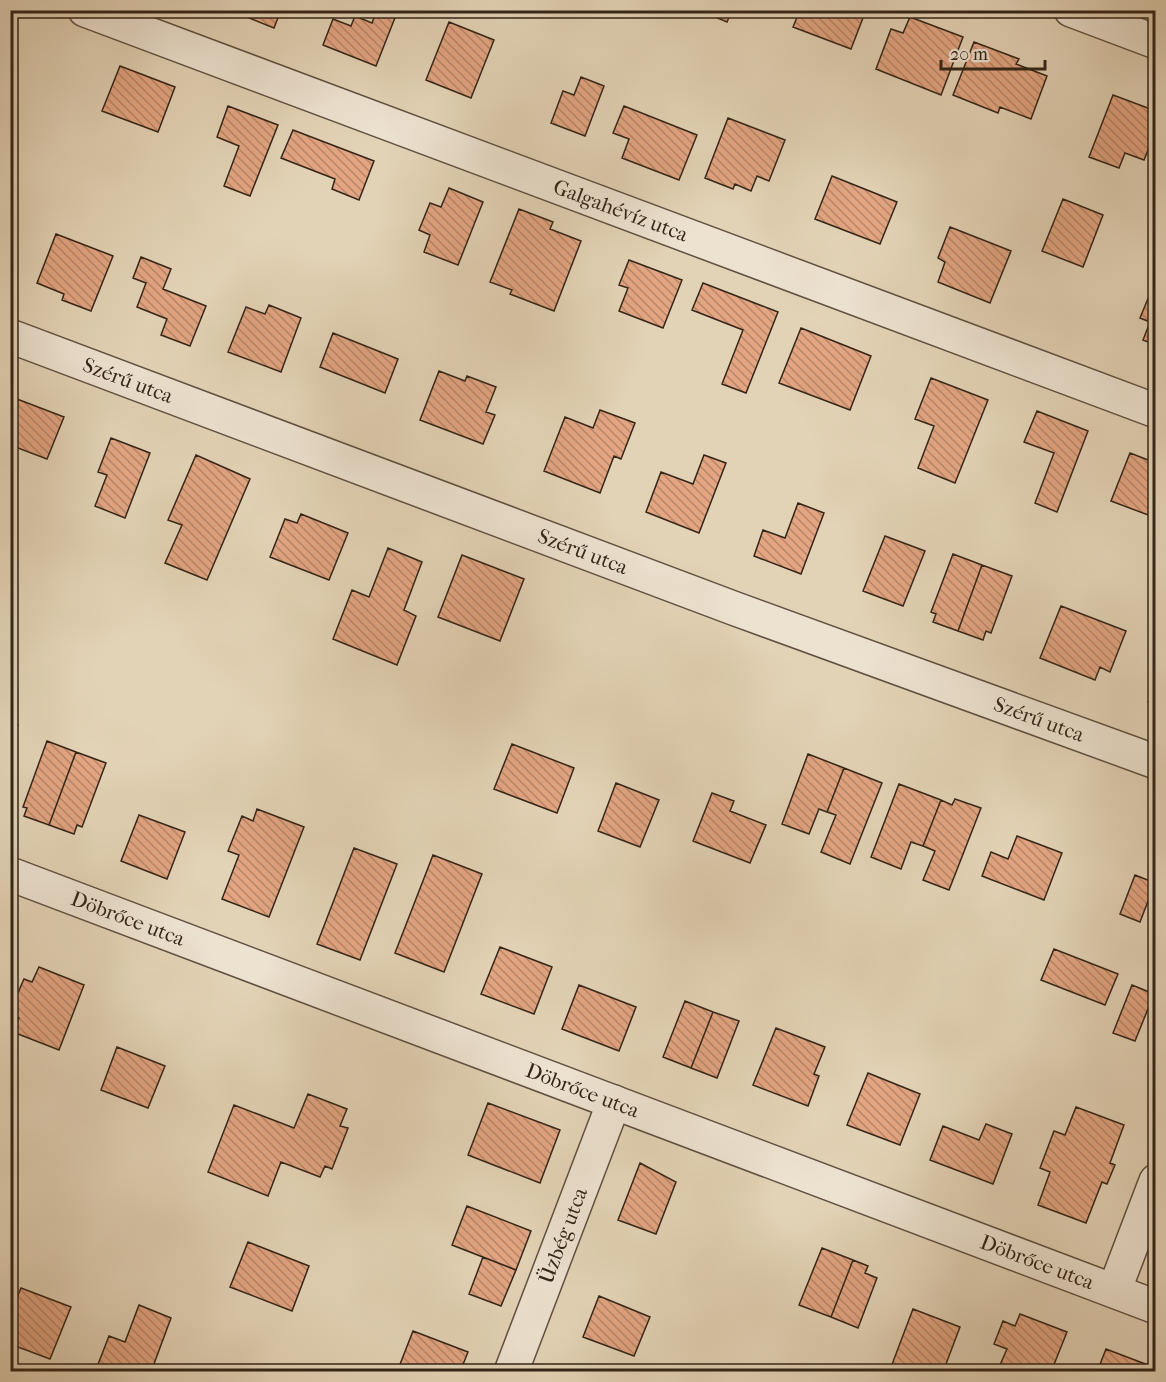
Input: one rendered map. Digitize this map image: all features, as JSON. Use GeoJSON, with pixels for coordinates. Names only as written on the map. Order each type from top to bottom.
{"type":"FeatureCollection","features":[{"type":"Feature","properties":{"kind":"street","name":"Galgahévíz utca"},"geometry":{"type":"LineString","coordinates":[[85,10],[1155,411]]}},
{"type":"Feature","properties":{"kind":"street"},"geometry":{"type":"LineString","coordinates":[[1071,10],[1155,42]]}},
{"type":"Feature","properties":{"kind":"street","name":"Szérű utca"},"geometry":{"type":"LineString","coordinates":[[10,336],[733,608],[1155,762]]}},
{"type":"Feature","properties":{"kind":"street","name":"Döbrőce utca"},"geometry":{"type":"LineString","coordinates":[[10,874],[1155,1307]]}},
{"type":"Feature","properties":{"kind":"street","name":"Üzbég utca"},"geometry":{"type":"LineString","coordinates":[[511,1371],[614,1102]]}},
{"type":"Feature","properties":{"kind":"street"},"geometry":{"type":"LineString","coordinates":[[1114,1291],[1155,1181]]}},
{"type":"Feature","properties":{"kind":"building"},"geometry":{"type":"Polygon","coordinates":[[[229,10],[281,10],[274,28],[229,10]]]}},
{"type":"Feature","properties":{"kind":"building"},"geometry":{"type":"Polygon","coordinates":[[[377,10],[398,10],[376,66],[323,45],[333,19],[351,26],[355,16],[372,23],[377,10]]]}},
{"type":"Feature","properties":{"kind":"building"},"geometry":{"type":"Polygon","coordinates":[[[699,10],[732,10],[727,22],[699,10]]]}},
{"type":"Feature","properties":{"kind":"building"},"geometry":{"type":"Polygon","coordinates":[[[800,10],[866,10],[851,49],[793,27],[800,10]]]}},
{"type":"Feature","properties":{"kind":"building"},"geometry":{"type":"Polygon","coordinates":[[[910,17],[963,37],[941,95],[876,69],[891,29],[903,33],[910,17]]]}},
{"type":"Feature","properties":{"kind":"building"},"geometry":{"type":"Polygon","coordinates":[[[449,22],[494,40],[471,98],[426,80],[449,22]]]}},
{"type":"Feature","properties":{"kind":"building"},"geometry":{"type":"Polygon","coordinates":[[[974,42],[1019,59],[1016,64],[1047,76],[1031,119],[1000,107],[998,113],[953,95],[974,42]]]}},
{"type":"Feature","properties":{"kind":"building"},"geometry":{"type":"Polygon","coordinates":[[[120,66],[175,87],[158,132],[102,111],[120,66]]]}},
{"type":"Feature","properties":{"kind":"building"},"geometry":{"type":"Polygon","coordinates":[[[10,69],[17,73],[10,83],[10,69]]]}},
{"type":"Feature","properties":{"kind":"building"},"geometry":{"type":"Polygon","coordinates":[[[581,77],[604,86],[585,136],[551,123],[563,91],[574,95],[581,77]]]}},
{"type":"Feature","properties":{"kind":"building"},"geometry":{"type":"Polygon","coordinates":[[[1113,95],[1156,111],[1156,130],[1144,160],[1125,153],[1119,168],[1089,157],[1113,95]]]}},
{"type":"Feature","properties":{"kind":"building"},"geometry":{"type":"Polygon","coordinates":[[[228,106],[278,125],[250,196],[224,186],[239,146],[217,137],[228,106]]]}},
{"type":"Feature","properties":{"kind":"building"},"geometry":{"type":"Polygon","coordinates":[[[624,106],[697,135],[679,180],[622,158],[629,139],[613,133],[624,106]]]}},
{"type":"Feature","properties":{"kind":"building"},"geometry":{"type":"Polygon","coordinates":[[[728,118],[785,140],[769,181],[757,176],[751,191],[735,184],[733,189],[705,178],[728,118]]]}},
{"type":"Feature","properties":{"kind":"building"},"geometry":{"type":"Polygon","coordinates":[[[293,130],[374,161],[359,200],[332,189],[335,179],[281,158],[293,130]]]}},
{"type":"Feature","properties":{"kind":"building"},"geometry":{"type":"Polygon","coordinates":[[[10,167],[17,169],[10,185],[10,167]]]}},
{"type":"Feature","properties":{"kind":"building"},"geometry":{"type":"Polygon","coordinates":[[[832,176],[897,202],[880,244],[815,219],[832,176]]]}},
{"type":"Feature","properties":{"kind":"building"},"geometry":{"type":"Polygon","coordinates":[[[449,188],[483,202],[458,265],[424,252],[430,235],[419,230],[430,203],[441,207],[449,188]]]}},
{"type":"Feature","properties":{"kind":"building"},"geometry":{"type":"Polygon","coordinates":[[[1063,199],[1103,215],[1083,267],[1042,251],[1063,199]]]}},
{"type":"Feature","properties":{"kind":"building"},"geometry":{"type":"Polygon","coordinates":[[[519,209],[553,222],[550,229],[581,241],[554,311],[510,294],[512,290],[490,282],[519,209]]]}},
{"type":"Feature","properties":{"kind":"building"},"geometry":{"type":"Polygon","coordinates":[[[950,227],[1011,251],[990,303],[938,282],[945,262],[938,258],[950,227]]]}},
{"type":"Feature","properties":{"kind":"building"},"geometry":{"type":"Polygon","coordinates":[[[56,234],[113,256],[91,311],[62,300],[64,294],[37,283],[56,234]]]}},
{"type":"Feature","properties":{"kind":"building"},"geometry":{"type":"Polygon","coordinates":[[[141,257],[171,269],[163,289],[206,306],[190,346],[161,335],[167,319],[137,307],[146,283],[133,278],[141,257]]]}},
{"type":"Feature","properties":{"kind":"building"},"geometry":{"type":"Polygon","coordinates":[[[629,260],[682,280],[663,328],[619,311],[628,288],[619,285],[629,260]]]}},
{"type":"Feature","properties":{"kind":"building"},"geometry":{"type":"Polygon","coordinates":[[[1156,279],[1156,345],[1143,340],[1150,322],[1140,318],[1156,279]]]}},
{"type":"Feature","properties":{"kind":"building"},"geometry":{"type":"Polygon","coordinates":[[[703,283],[778,312],[746,393],[722,384],[743,330],[692,310],[703,283]]]}},
{"type":"Feature","properties":{"kind":"building"},"geometry":{"type":"Polygon","coordinates":[[[269,305],[301,318],[281,372],[228,352],[246,307],[265,314],[269,305]]]}},
{"type":"Feature","properties":{"kind":"building"},"geometry":{"type":"Polygon","coordinates":[[[801,328],[871,356],[850,410],[779,383],[801,328]]]}},
{"type":"Feature","properties":{"kind":"building"},"geometry":{"type":"Polygon","coordinates":[[[333,333],[398,359],[385,393],[320,367],[333,333]]]}},
{"type":"Feature","properties":{"kind":"building"},"geometry":{"type":"Polygon","coordinates":[[[439,371],[465,381],[467,376],[496,387],[486,412],[495,415],[483,444],[420,420],[439,371]]]}},
{"type":"Feature","properties":{"kind":"building"},"geometry":{"type":"Polygon","coordinates":[[[931,378],[988,400],[955,483],[918,468],[934,426],[915,419],[931,378]]]}},
{"type":"Feature","properties":{"kind":"building"},"geometry":{"type":"Polygon","coordinates":[[[17,399],[64,417],[47,459],[10,445],[10,416],[17,399]]]}},
{"type":"Feature","properties":{"kind":"building"},"geometry":{"type":"Polygon","coordinates":[[[600,410],[635,423],[621,459],[614,456],[600,493],[544,471],[565,417],[593,428],[600,410]]]}},
{"type":"Feature","properties":{"kind":"building"},"geometry":{"type":"Polygon","coordinates":[[[1037,411],[1088,431],[1057,512],[1035,503],[1054,453],[1024,442],[1037,411]]]}},
{"type":"Feature","properties":{"kind":"building"},"geometry":{"type":"Polygon","coordinates":[[[111,438],[150,453],[125,518],[95,506],[107,475],[98,472],[111,438]]]}},
{"type":"Feature","properties":{"kind":"building"},"geometry":{"type":"Polygon","coordinates":[[[1130,453],[1156,463],[1156,518],[1111,501],[1130,453]]]}},
{"type":"Feature","properties":{"kind":"building"},"geometry":{"type":"Polygon","coordinates":[[[196,455],[250,479],[207,580],[165,563],[182,525],[168,520],[196,455]]]}},
{"type":"Feature","properties":{"kind":"building"},"geometry":{"type":"Polygon","coordinates":[[[704,455],[726,463],[699,533],[646,512],[661,472],[693,484],[704,455]]]}},
{"type":"Feature","properties":{"kind":"building"},"geometry":{"type":"Polygon","coordinates":[[[798,503],[824,513],[801,574],[754,556],[763,530],[785,538],[798,503]]]}},
{"type":"Feature","properties":{"kind":"building"},"geometry":{"type":"Polygon","coordinates":[[[301,514],[348,533],[329,580],[270,557],[285,519],[297,523],[301,514]]]}},
{"type":"Feature","properties":{"kind":"building"},"geometry":{"type":"Polygon","coordinates":[[[885,536],[925,551],[903,606],[863,591],[885,536]]]}},
{"type":"Feature","properties":{"kind":"building"},"geometry":{"type":"Polygon","coordinates":[[[388,548],[422,562],[404,610],[416,616],[397,665],[333,639],[352,590],[369,597],[388,548]]]}},
{"type":"Feature","properties":{"kind":"building"},"geometry":{"type":"Polygon","coordinates":[[[953,554],[982,565],[958,631],[933,622],[936,614],[931,612],[953,554]]]}},
{"type":"Feature","properties":{"kind":"building"},"geometry":{"type":"Polygon","coordinates":[[[462,555],[524,579],[500,641],[438,617],[462,555]]]}},
{"type":"Feature","properties":{"kind":"building"},"geometry":{"type":"Polygon","coordinates":[[[982,565],[1012,576],[991,633],[986,631],[983,640],[958,631],[982,565]]]}},
{"type":"Feature","properties":{"kind":"building"},"geometry":{"type":"Polygon","coordinates":[[[1061,606],[1126,631],[1110,672],[1100,667],[1095,680],[1040,658],[1061,606]]]}},
{"type":"Feature","properties":{"kind":"building"},"geometry":{"type":"Polygon","coordinates":[[[1156,683],[1156,705],[1148,702],[1156,683]]]}},
{"type":"Feature","properties":{"kind":"building"},"geometry":{"type":"Polygon","coordinates":[[[10,722],[18,725],[10,744],[10,722]]]}},
{"type":"Feature","properties":{"kind":"building"},"geometry":{"type":"Polygon","coordinates":[[[47,741],[76,752],[49,825],[24,816],[27,808],[23,807],[47,741]]]}},
{"type":"Feature","properties":{"kind":"building"},"geometry":{"type":"Polygon","coordinates":[[[512,744],[574,768],[557,813],[494,789],[512,744]]]}},
{"type":"Feature","properties":{"kind":"building"},"geometry":{"type":"Polygon","coordinates":[[[76,752],[106,763],[82,827],[77,825],[74,834],[49,825],[76,752]]]}},
{"type":"Feature","properties":{"kind":"building"},"geometry":{"type":"Polygon","coordinates":[[[808,754],[844,768],[827,812],[819,809],[809,834],[782,824],[808,754]]]}},
{"type":"Feature","properties":{"kind":"building"},"geometry":{"type":"Polygon","coordinates":[[[844,768],[882,783],[850,864],[821,852],[836,815],[827,812],[844,768]]]}},
{"type":"Feature","properties":{"kind":"building"},"geometry":{"type":"Polygon","coordinates":[[[616,783],[659,800],[640,847],[598,831],[616,783]]]}},
{"type":"Feature","properties":{"kind":"building"},"geometry":{"type":"Polygon","coordinates":[[[899,784],[941,800],[923,846],[911,842],[901,869],[871,857],[899,784]]]}},
{"type":"Feature","properties":{"kind":"building"},"geometry":{"type":"Polygon","coordinates":[[[712,793],[734,801],[730,811],[766,825],[750,863],[693,841],[712,793]]]}},
{"type":"Feature","properties":{"kind":"building"},"geometry":{"type":"Polygon","coordinates":[[[955,799],[981,808],[949,890],[923,880],[935,851],[923,846],[941,800],[952,805],[955,799]]]}},
{"type":"Feature","properties":{"kind":"building"},"geometry":{"type":"Polygon","coordinates":[[[257,809],[304,827],[269,917],[222,899],[239,855],[228,851],[242,816],[253,821],[257,809]]]}},
{"type":"Feature","properties":{"kind":"building"},"geometry":{"type":"Polygon","coordinates":[[[139,815],[185,832],[167,879],[121,861],[139,815]]]}},
{"type":"Feature","properties":{"kind":"building"},"geometry":{"type":"Polygon","coordinates":[[[1017,836],[1062,853],[1044,900],[982,876],[991,852],[1008,859],[1017,836]]]}},
{"type":"Feature","properties":{"kind":"building"},"geometry":{"type":"Polygon","coordinates":[[[354,848],[397,864],[360,960],[317,944],[354,848]]]}},
{"type":"Feature","properties":{"kind":"building"},"geometry":{"type":"Polygon","coordinates":[[[433,855],[482,874],[444,972],[395,953],[433,855]]]}},
{"type":"Feature","properties":{"kind":"building"},"geometry":{"type":"Polygon","coordinates":[[[1135,875],[1155,883],[1140,922],[1120,914],[1135,875]]]}},
{"type":"Feature","properties":{"kind":"building"},"geometry":{"type":"Polygon","coordinates":[[[500,947],[552,967],[534,1014],[481,994],[500,947]]]}},
{"type":"Feature","properties":{"kind":"building"},"geometry":{"type":"Polygon","coordinates":[[[1054,949],[1118,974],[1105,1005],[1041,980],[1054,949]]]}},
{"type":"Feature","properties":{"kind":"building"},"geometry":{"type":"Polygon","coordinates":[[[39,967],[84,985],[59,1050],[13,1032],[19,1018],[10,1015],[10,1011],[24,979],[32,982],[39,967]]]}},
{"type":"Feature","properties":{"kind":"building"},"geometry":{"type":"Polygon","coordinates":[[[579,985],[636,1007],[619,1051],[562,1029],[579,985]]]}},
{"type":"Feature","properties":{"kind":"building"},"geometry":{"type":"Polygon","coordinates":[[[1132,985],[1154,994],[1135,1041],[1113,1033],[1132,985]]]}},
{"type":"Feature","properties":{"kind":"building"},"geometry":{"type":"Polygon","coordinates":[[[685,1001],[713,1012],[691,1068],[663,1057],[685,1001]]]}},
{"type":"Feature","properties":{"kind":"building"},"geometry":{"type":"Polygon","coordinates":[[[713,1012],[739,1021],[717,1078],[691,1068],[713,1012]]]}},
{"type":"Feature","properties":{"kind":"building"},"geometry":{"type":"Polygon","coordinates":[[[776,1028],[825,1047],[814,1074],[819,1076],[808,1106],[753,1085],[776,1028]]]}},
{"type":"Feature","properties":{"kind":"building"},"geometry":{"type":"Polygon","coordinates":[[[117,1047],[165,1066],[148,1108],[101,1090],[117,1047]]]}},
{"type":"Feature","properties":{"kind":"building"},"geometry":{"type":"Polygon","coordinates":[[[868,1073],[920,1094],[900,1145],[847,1125],[868,1073]]]}},
{"type":"Feature","properties":{"kind":"building"},"geometry":{"type":"Polygon","coordinates":[[[308,1094],[347,1109],[340,1126],[348,1128],[332,1169],[325,1166],[320,1177],[281,1162],[268,1196],[208,1172],[234,1105],[294,1128],[308,1094]]]}},
{"type":"Feature","properties":{"kind":"building"},"geometry":{"type":"Polygon","coordinates":[[[488,1103],[560,1130],[540,1183],[468,1155],[488,1103]]]}},
{"type":"Feature","properties":{"kind":"building"},"geometry":{"type":"Polygon","coordinates":[[[1076,1107],[1124,1125],[1110,1163],[1115,1165],[1107,1184],[1102,1182],[1086,1223],[1038,1205],[1050,1172],[1040,1168],[1054,1131],[1065,1135],[1076,1107]]]}},
{"type":"Feature","properties":{"kind":"building"},"geometry":{"type":"Polygon","coordinates":[[[986,1124],[1012,1134],[993,1184],[930,1160],[943,1126],[979,1140],[986,1124]]]}},
{"type":"Feature","properties":{"kind":"building"},"geometry":{"type":"Polygon","coordinates":[[[640,1163],[676,1182],[656,1234],[618,1220],[640,1163]]]}},
{"type":"Feature","properties":{"kind":"building"},"geometry":{"type":"Polygon","coordinates":[[[467,1206],[531,1231],[516,1270],[452,1245],[467,1206]]]}},
{"type":"Feature","properties":{"kind":"building"},"geometry":{"type":"Polygon","coordinates":[[[248,1242],[309,1266],[292,1311],[230,1287],[248,1242]]]}},
{"type":"Feature","properties":{"kind":"building"},"geometry":{"type":"Polygon","coordinates":[[[822,1248],[853,1260],[831,1317],[799,1305],[822,1248]]]}},
{"type":"Feature","properties":{"kind":"building"},"geometry":{"type":"Polygon","coordinates":[[[483,1257],[516,1270],[501,1306],[469,1294],[483,1257]]]}},
{"type":"Feature","properties":{"kind":"building"},"geometry":{"type":"Polygon","coordinates":[[[853,1260],[868,1266],[865,1273],[877,1278],[858,1328],[831,1317],[853,1260]]]}},
{"type":"Feature","properties":{"kind":"building"},"geometry":{"type":"Polygon","coordinates":[[[21,1288],[71,1307],[50,1359],[10,1344],[10,1314],[21,1288]]]}},
{"type":"Feature","properties":{"kind":"building"},"geometry":{"type":"Polygon","coordinates":[[[599,1296],[650,1317],[634,1356],[583,1337],[599,1296]]]}},
{"type":"Feature","properties":{"kind":"building"},"geometry":{"type":"Polygon","coordinates":[[[139,1305],[171,1318],[151,1372],[95,1372],[109,1336],[125,1342],[139,1305]]]}},
{"type":"Feature","properties":{"kind":"building"},"geometry":{"type":"Polygon","coordinates":[[[913,1309],[960,1327],[943,1372],[902,1372],[891,1367],[913,1309]]]}},
{"type":"Feature","properties":{"kind":"building"},"geometry":{"type":"Polygon","coordinates":[[[1020,1314],[1067,1332],[1051,1372],[1015,1372],[1000,1365],[1007,1349],[994,1344],[1003,1321],[1015,1326],[1020,1314]]]}},
{"type":"Feature","properties":{"kind":"building"},"geometry":{"type":"Polygon","coordinates":[[[413,1331],[468,1352],[460,1372],[397,1372],[413,1331]]]}},
{"type":"Feature","properties":{"kind":"building"},"geometry":{"type":"Polygon","coordinates":[[[1106,1349],[1148,1365],[1146,1372],[1097,1372],[1106,1349]]]}},
{"type":"Feature","properties":{"kind":"building"},"geometry":{"type":"Polygon","coordinates":[[[201,1366],[214,1372],[199,1372],[201,1366]]]}}]}
